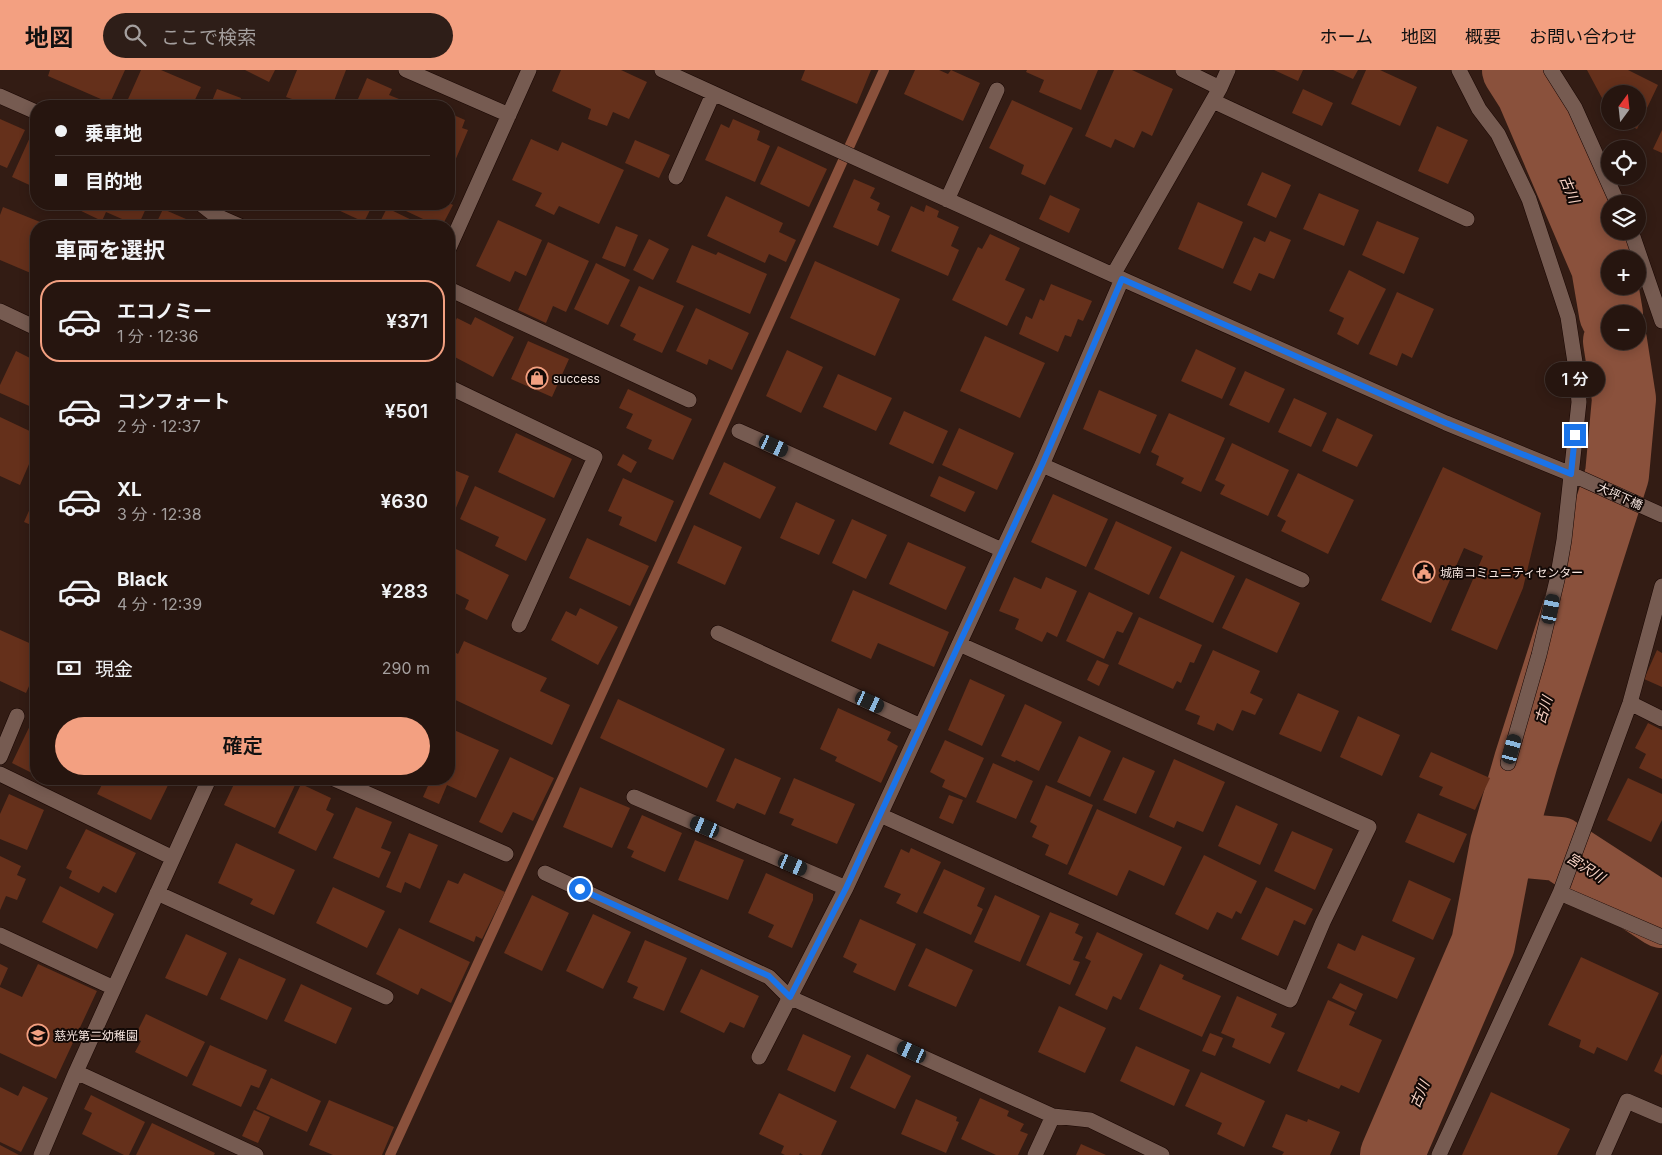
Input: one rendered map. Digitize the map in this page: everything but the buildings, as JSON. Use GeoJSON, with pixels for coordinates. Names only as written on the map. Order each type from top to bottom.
{"type":"FeatureCollection","features":[{"type":"Feature","properties":{"kind":"street"},"geometry":{"type":"LineString","coordinates":[[406,70],[509,115]]}},
{"type":"Feature","properties":{"kind":"street"},"geometry":{"type":"LineString","coordinates":[[455,235],[529,70]]}},
{"type":"Feature","properties":{"kind":"street","name":"大坪下橋"},"geometry":{"type":"LineString","coordinates":[[662,70],[1118,277],[1446,423],[1662,515]]}},
{"type":"Feature","properties":{"kind":"street"},"geometry":{"type":"LineString","coordinates":[[1183,70],[1217,94],[1467,219]]}},
{"type":"Feature","properties":{"kind":"street"},"geometry":{"type":"LineString","coordinates":[[759,1057],[846,888],[1042,465],[1118,277],[1217,94],[1228,70]]}},
{"type":"Feature","properties":{"kind":"street"},"geometry":{"type":"LineString","coordinates":[[1459,70],[1479,109],[1498,134],[1529,199],[1568,317],[1579,402],[1574,476],[1551,609],[1508,763]]}},
{"type":"Feature","properties":{"kind":"street"},"geometry":{"type":"LineString","coordinates":[[1551,70],[1575,108],[1614,195]]}},
{"type":"Feature","properties":{"kind":"street"},"geometry":{"type":"LineString","coordinates":[[947,200],[997,90]]}},
{"type":"Feature","properties":{"kind":"street"},"geometry":{"type":"LineString","coordinates":[[676,177],[713,94]]}},
{"type":"Feature","properties":{"kind":"street"},"geometry":{"type":"LineString","coordinates":[[0,96],[30,109]]}},
{"type":"Feature","properties":{"kind":"street"},"geometry":{"type":"LineString","coordinates":[[209,210],[227,220]]}},
{"type":"Feature","properties":{"kind":"street"},"geometry":{"type":"LineString","coordinates":[[1633,240],[1662,321]]}},
{"type":"Feature","properties":{"kind":"street"},"geometry":{"type":"LineString","coordinates":[[455,292],[689,400]]}},
{"type":"Feature","properties":{"kind":"street"},"geometry":{"type":"LineString","coordinates":[[0,310],[30,325]]}},
{"type":"Feature","properties":{"kind":"street"},"geometry":{"type":"LineString","coordinates":[[455,390],[594,457],[520,625]]}},
{"type":"Feature","properties":{"kind":"street"},"geometry":{"type":"LineString","coordinates":[[739,430],[1002,550]]}},
{"type":"Feature","properties":{"kind":"street"},"geometry":{"type":"LineString","coordinates":[[1042,465],[1302,580]]}},
{"type":"Feature","properties":{"kind":"street"},"geometry":{"type":"LineString","coordinates":[[1439,1155],[1560,893],[1630,704],[1662,586]]}},
{"type":"Feature","properties":{"kind":"street"},"geometry":{"type":"LineString","coordinates":[[718,633],[921,726]]}},
{"type":"Feature","properties":{"kind":"street"},"geometry":{"type":"LineString","coordinates":[[880,815],[1290,1000],[1323,922],[1369,827],[959,644]]}},
{"type":"Feature","properties":{"kind":"street"},"geometry":{"type":"LineString","coordinates":[[1630,704],[1662,719]]}},
{"type":"Feature","properties":{"kind":"street"},"geometry":{"type":"LineString","coordinates":[[0,757],[18,716]]}},
{"type":"Feature","properties":{"kind":"street"},"geometry":{"type":"LineString","coordinates":[[0,774],[173,858]]}},
{"type":"Feature","properties":{"kind":"street"},"geometry":{"type":"LineString","coordinates":[[41,1155],[76,1072],[206,785]]}},
{"type":"Feature","properties":{"kind":"street"},"geometry":{"type":"LineString","coordinates":[[348,785],[506,854]]}},
{"type":"Feature","properties":{"kind":"street"},"geometry":{"type":"LineString","coordinates":[[634,797],[846,888]]}},
{"type":"Feature","properties":{"kind":"street"},"geometry":{"type":"LineString","coordinates":[[545,873],[769,976],[790,997],[1053,1116],[1090,1120],[1162,1155]]}},
{"type":"Feature","properties":{"kind":"street"},"geometry":{"type":"LineString","coordinates":[[157,893],[386,997]]}},
{"type":"Feature","properties":{"kind":"street"},"geometry":{"type":"LineString","coordinates":[[1560,893],[1662,937]]}},
{"type":"Feature","properties":{"kind":"street"},"geometry":{"type":"LineString","coordinates":[[0,935],[114,988]]}},
{"type":"Feature","properties":{"kind":"street"},"geometry":{"type":"LineString","coordinates":[[76,1072],[256,1155]]}},
{"type":"Feature","properties":{"kind":"street"},"geometry":{"type":"LineString","coordinates":[[1603,1155],[1627,1101],[1662,1116]]}},
{"type":"Feature","properties":{"kind":"street"},"geometry":{"type":"LineString","coordinates":[[1035,1155],[1053,1116]]}},
{"type":"Feature","properties":{"kind":"waterway"},"geometry":{"type":"LineString","coordinates":[[390,1155],[884,70]]}},
{"type":"Feature","properties":{"kind":"waterway","name":"古川"},"geometry":{"type":"LineString","coordinates":[[1514,70],[1528,92],[1603,267],[1609,305]]}},
{"type":"Feature","properties":{"kind":"waterway","name":"古川"},"geometry":{"type":"LineString","coordinates":[[1392,1155],[1483,944],[1502,844],[1526,761],[1617,475],[1624,399],[1616,350]]}},
{"type":"Feature","properties":{"kind":"waterway","name":"宮沢川"},"geometry":{"type":"LineString","coordinates":[[1502,844],[1559,849],[1662,916]]}},
{"type":"Feature","properties":{"kind":"place","name":"success"},"geometry":{"type":"Point","coordinates":[537,378]}},
{"type":"Feature","properties":{"kind":"place","name":"城南コミュニティセンター"},"geometry":{"type":"Point","coordinates":[1424,572]}},
{"type":"Feature","properties":{"kind":"place","name":"慈光第二幼稚園"},"geometry":{"type":"Point","coordinates":[38,1035]}},
{"type":"Feature","properties":{"kind":"route"},"geometry":{"type":"LineString","coordinates":[[580,889],[769,976],[790,997],[846,888],[1042,465],[1122,279],[1446,423],[1571,474],[1575,435]]}}]}
